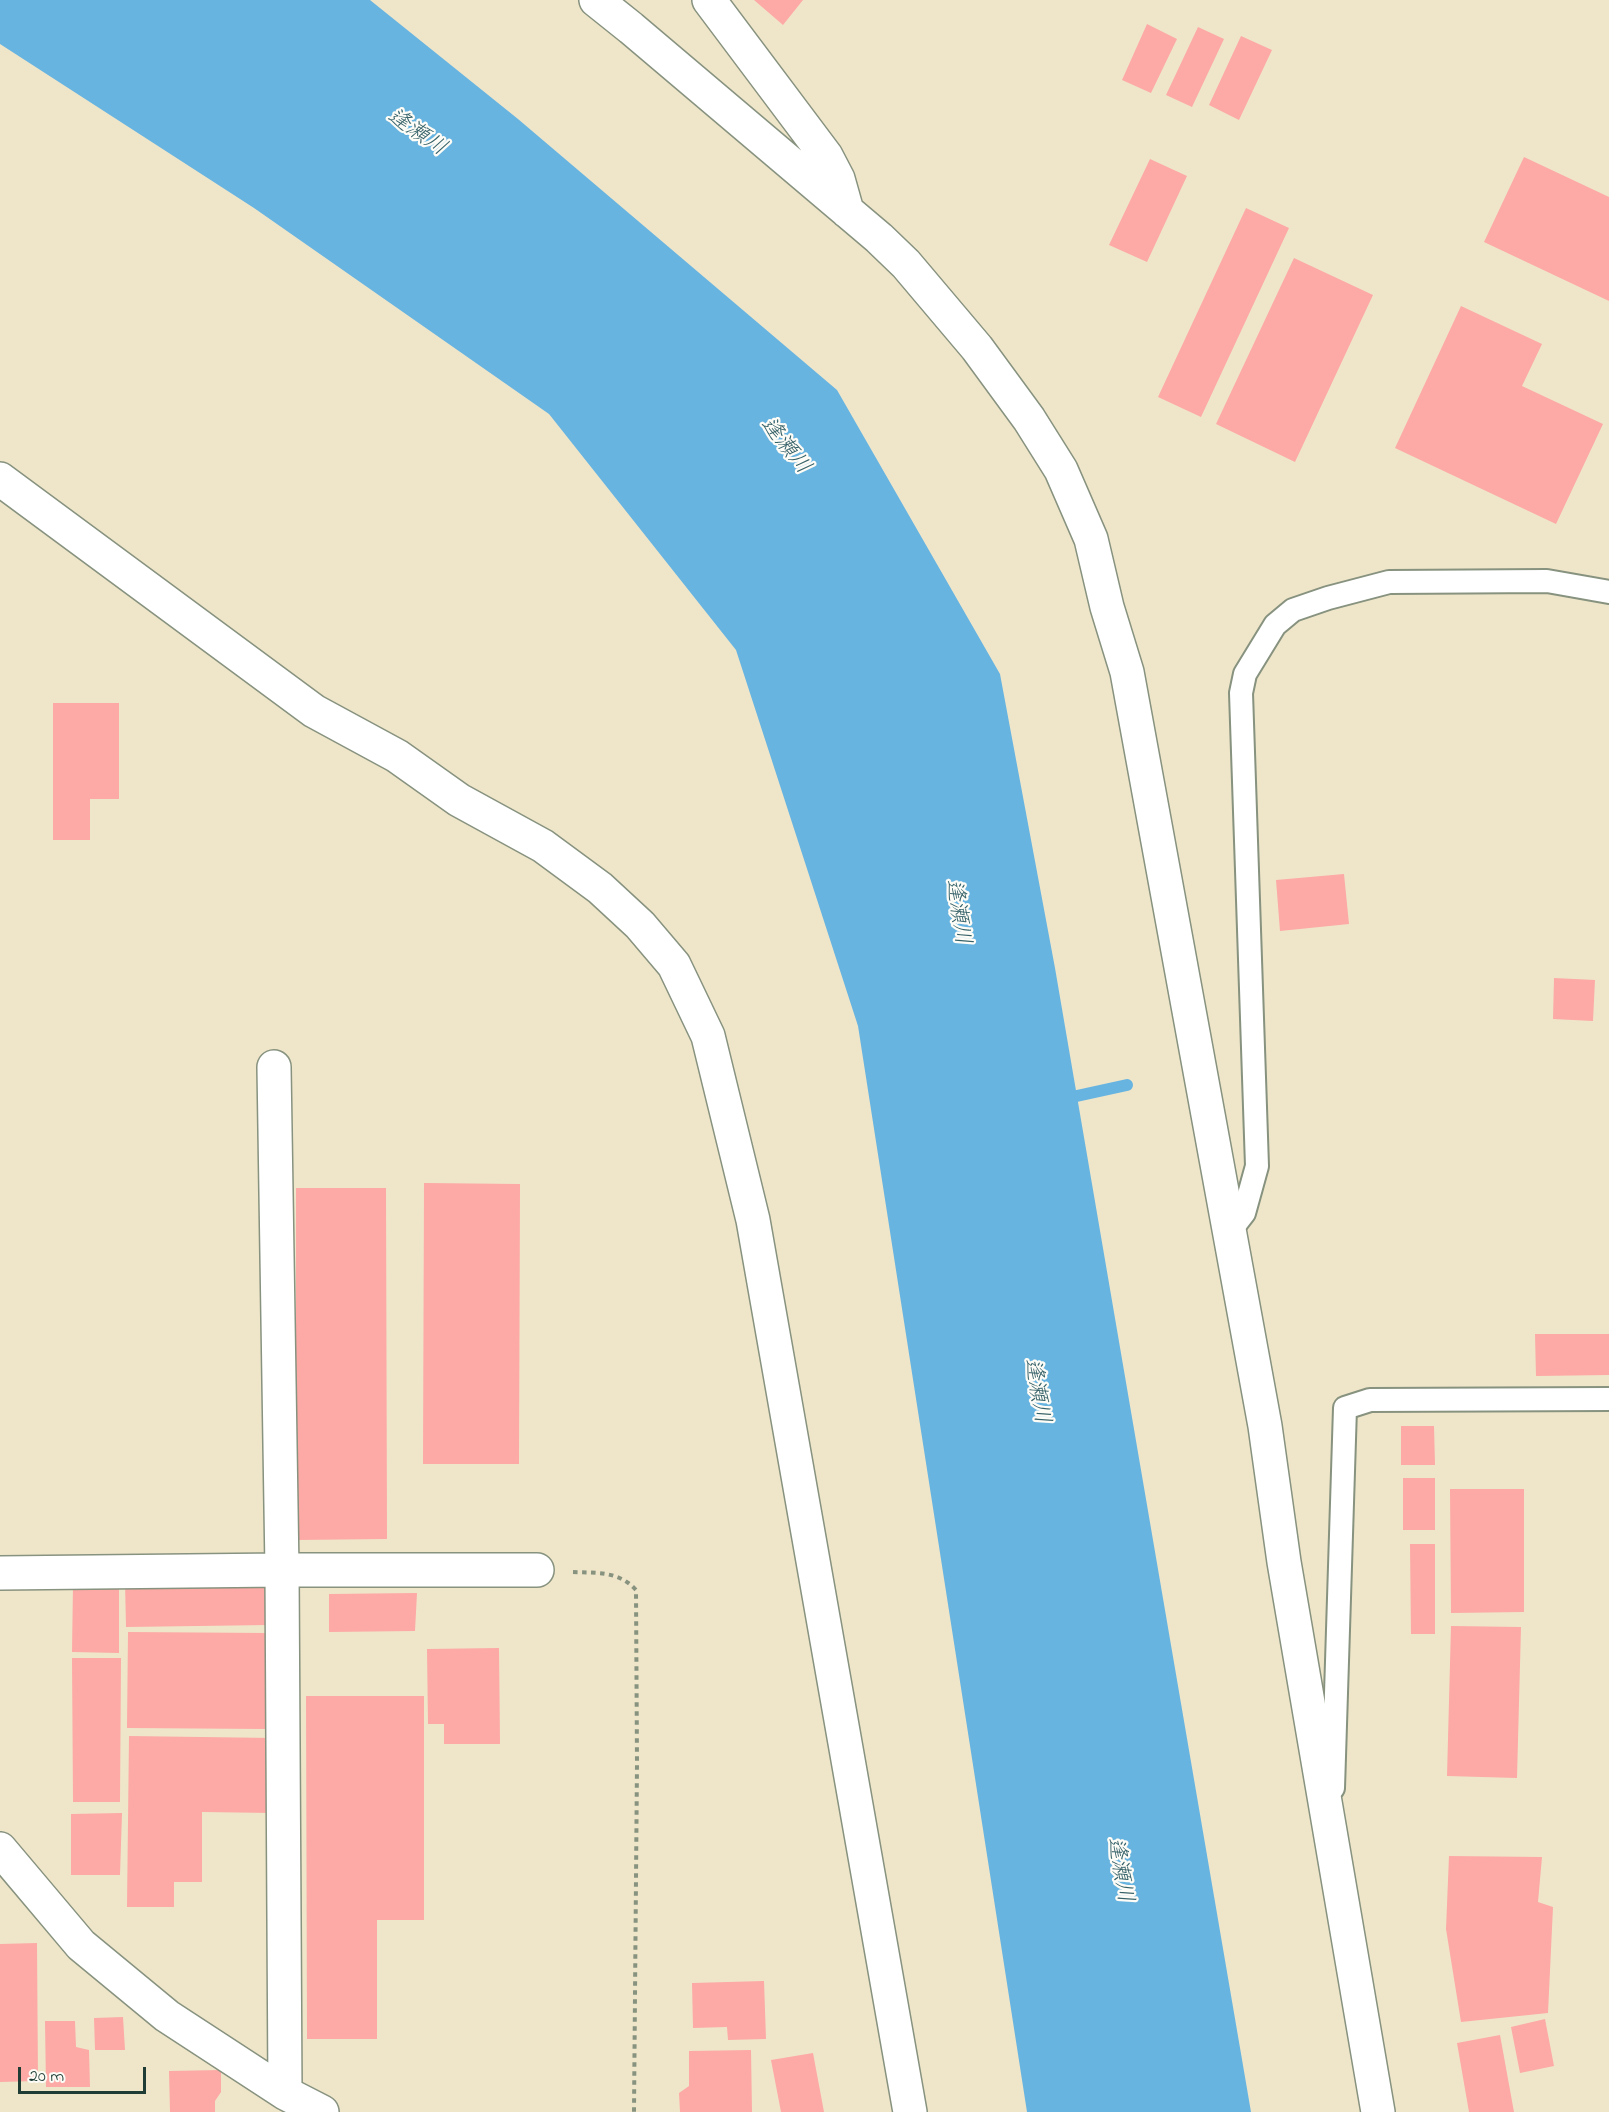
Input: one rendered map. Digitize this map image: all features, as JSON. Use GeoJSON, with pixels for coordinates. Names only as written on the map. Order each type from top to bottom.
{"type":"FeatureCollection","features":[{"type":"Feature","properties":{"kind":"street"},"geometry":{"type":"LineString","coordinates":[[596,0],[631,27],[879,238],[906,264],[977,348],[1029,418],[1061,470],[1091,539],[1107,607],[1127,672],[1230,1231],[1265,1426],[1284,1562],[1377,2112]]}},
{"type":"Feature","properties":{"kind":"street"},"geometry":{"type":"LineString","coordinates":[[709,0],[826,156],[838,179],[847,211]]}},
{"type":"Feature","properties":{"kind":"street"},"geometry":{"type":"LineString","coordinates":[[0,478],[314,711],[398,756],[459,800],[543,846],[600,888],[640,925],[674,965],[708,1036],[753,1220],[910,2112]]}},
{"type":"Feature","properties":{"kind":"street"},"geometry":{"type":"LineString","coordinates":[[274,1066],[282,1570],[285,2093]]}},
{"type":"Feature","properties":{"kind":"street"},"geometry":{"type":"LineString","coordinates":[[0,1574],[282,1570],[537,1570]]}},
{"type":"Feature","properties":{"kind":"street"},"geometry":{"type":"LineString","coordinates":[[0,1849],[81,1945],[167,2016],[285,2093],[322,2112]]}},
{"type":"Feature","properties":{"kind":"lane"},"geometry":{"type":"LineString","coordinates":[[1230,1231],[1244,1213],[1257,1166],[1241,693],[1245,674],[1275,625],[1293,610],[1389,582],[1547,581],[1609,592]]}},
{"type":"Feature","properties":{"kind":"lane"},"geometry":{"type":"LineString","coordinates":[[1331,1838],[1345,1408],[1370,1400],[1609,1399]]}},
{"type":"Feature","properties":{"kind":"path"},"geometry":{"type":"LineString","coordinates":[[537,1570],[608,1573],[629,1582],[636,1590],[634,2112]]}},
{"type":"Feature","properties":{"kind":"water","name":"逢瀬川"},"geometry":{"type":"Polygon","coordinates":[[[0,0],[370,0],[518,119],[837,390],[1000,674],[1055,968],[1251,2112],[1027,2112],[858,1026],[736,650],[549,414],[254,208],[0,44],[0,0]]]}},
{"type":"Feature","properties":{"kind":"building"},"geometry":{"type":"Polygon","coordinates":[[[754,0],[803,0],[783,25],[754,0]]]}},
{"type":"Feature","properties":{"kind":"building"},"geometry":{"type":"Polygon","coordinates":[[[1147,24],[1177,39],[1151,93],[1122,80],[1147,24]]]}},
{"type":"Feature","properties":{"kind":"building"},"geometry":{"type":"Polygon","coordinates":[[[1198,27],[1224,39],[1192,107],[1166,95],[1198,27]]]}},
{"type":"Feature","properties":{"kind":"building"},"geometry":{"type":"Polygon","coordinates":[[[1241,36],[1272,50],[1239,120],[1209,105],[1241,36]]]}},
{"type":"Feature","properties":{"kind":"building"},"geometry":{"type":"Polygon","coordinates":[[[1524,157],[1609,197],[1609,301],[1484,242],[1524,157]]]}},
{"type":"Feature","properties":{"kind":"building"},"geometry":{"type":"Polygon","coordinates":[[[1150,159],[1187,176],[1147,262],[1109,245],[1150,159]]]}},
{"type":"Feature","properties":{"kind":"building"},"geometry":{"type":"Polygon","coordinates":[[[1246,208],[1289,228],[1201,417],[1158,397],[1246,208]]]}},
{"type":"Feature","properties":{"kind":"building"},"geometry":{"type":"Polygon","coordinates":[[[1294,258],[1373,295],[1295,462],[1216,424],[1294,258]]]}},
{"type":"Feature","properties":{"kind":"building"},"geometry":{"type":"Polygon","coordinates":[[[1461,306],[1542,344],[1522,386],[1603,424],[1556,524],[1395,448],[1461,306]]]}},
{"type":"Feature","properties":{"kind":"building"},"geometry":{"type":"Polygon","coordinates":[[[53,703],[119,703],[119,799],[90,799],[90,840],[53,840],[53,703]]]}},
{"type":"Feature","properties":{"kind":"building"},"geometry":{"type":"Polygon","coordinates":[[[1344,874],[1349,924],[1280,931],[1276,880],[1344,874]]]}},
{"type":"Feature","properties":{"kind":"building"},"geometry":{"type":"Polygon","coordinates":[[[1554,978],[1595,980],[1593,1021],[1553,1019],[1554,978]]]}},
{"type":"Feature","properties":{"kind":"building"},"geometry":{"type":"Polygon","coordinates":[[[424,1183],[520,1184],[519,1464],[423,1464],[424,1183]]]}},
{"type":"Feature","properties":{"kind":"building"},"geometry":{"type":"Polygon","coordinates":[[[296,1188],[386,1188],[387,1539],[296,1540],[296,1188]]]}},
{"type":"Feature","properties":{"kind":"building"},"geometry":{"type":"Polygon","coordinates":[[[1535,1334],[1609,1334],[1609,1375],[1536,1376],[1535,1334]]]}},
{"type":"Feature","properties":{"kind":"building"},"geometry":{"type":"Polygon","coordinates":[[[1401,1426],[1434,1426],[1435,1465],[1401,1465],[1401,1426]]]}},
{"type":"Feature","properties":{"kind":"building"},"geometry":{"type":"Polygon","coordinates":[[[1403,1478],[1435,1478],[1435,1530],[1403,1530],[1403,1478]]]}},
{"type":"Feature","properties":{"kind":"building"},"geometry":{"type":"Polygon","coordinates":[[[1450,1489],[1524,1489],[1524,1612],[1451,1613],[1450,1489]]]}},
{"type":"Feature","properties":{"kind":"building"},"geometry":{"type":"Polygon","coordinates":[[[1410,1544],[1435,1544],[1435,1634],[1411,1634],[1410,1544]]]}},
{"type":"Feature","properties":{"kind":"building"},"geometry":{"type":"Polygon","coordinates":[[[268,1579],[269,1625],[126,1627],[125,1581],[268,1579]]]}},
{"type":"Feature","properties":{"kind":"building"},"geometry":{"type":"Polygon","coordinates":[[[73,1585],[119,1586],[119,1653],[72,1652],[73,1585]]]}},
{"type":"Feature","properties":{"kind":"building"},"geometry":{"type":"Polygon","coordinates":[[[417,1593],[415,1631],[329,1632],[329,1594],[417,1593]]]}},
{"type":"Feature","properties":{"kind":"building"},"geometry":{"type":"Polygon","coordinates":[[[1451,1626],[1521,1627],[1517,1778],[1447,1776],[1451,1626]]]}},
{"type":"Feature","properties":{"kind":"building"},"geometry":{"type":"Polygon","coordinates":[[[128,1632],[268,1633],[267,1729],[127,1728],[128,1632]]]}},
{"type":"Feature","properties":{"kind":"building"},"geometry":{"type":"Polygon","coordinates":[[[499,1648],[500,1744],[444,1744],[444,1724],[428,1724],[427,1649],[499,1648]]]}},
{"type":"Feature","properties":{"kind":"building"},"geometry":{"type":"Polygon","coordinates":[[[72,1658],[121,1658],[120,1802],[73,1802],[72,1658]]]}},
{"type":"Feature","properties":{"kind":"building"},"geometry":{"type":"Polygon","coordinates":[[[306,1696],[424,1696],[424,1920],[377,1920],[377,2039],[307,2039],[306,1696]]]}},
{"type":"Feature","properties":{"kind":"building"},"geometry":{"type":"Polygon","coordinates":[[[129,1736],[274,1738],[274,1813],[202,1812],[202,1882],[174,1882],[174,1907],[127,1907],[129,1736]]]}},
{"type":"Feature","properties":{"kind":"building"},"geometry":{"type":"Polygon","coordinates":[[[122,1813],[120,1875],[71,1875],[71,1814],[122,1813]]]}},
{"type":"Feature","properties":{"kind":"building"},"geometry":{"type":"Polygon","coordinates":[[[1449,1856],[1542,1857],[1538,1902],[1553,1907],[1548,2013],[1461,2022],[1446,1929],[1449,1856]]]}},
{"type":"Feature","properties":{"kind":"building"},"geometry":{"type":"Polygon","coordinates":[[[37,1943],[38,2081],[0,2082],[0,1944],[37,1943]]]}},
{"type":"Feature","properties":{"kind":"building"},"geometry":{"type":"Polygon","coordinates":[[[764,1981],[766,2039],[728,2040],[727,2027],[693,2028],[692,1983],[764,1981]]]}},
{"type":"Feature","properties":{"kind":"building"},"geometry":{"type":"Polygon","coordinates":[[[123,2017],[125,2050],[95,2050],[94,2018],[123,2017]]]}},
{"type":"Feature","properties":{"kind":"building"},"geometry":{"type":"Polygon","coordinates":[[[1545,2019],[1554,2066],[1520,2073],[1511,2027],[1545,2019]]]}},
{"type":"Feature","properties":{"kind":"building"},"geometry":{"type":"Polygon","coordinates":[[[45,2021],[75,2021],[76,2047],[89,2050],[90,2087],[46,2087],[45,2021]]]}},
{"type":"Feature","properties":{"kind":"building"},"geometry":{"type":"Polygon","coordinates":[[[1500,2035],[1514,2112],[1469,2112],[1457,2043],[1500,2035]]]}},
{"type":"Feature","properties":{"kind":"building"},"geometry":{"type":"Polygon","coordinates":[[[751,2050],[752,2112],[680,2112],[679,2093],[689,2086],[689,2051],[751,2050]]]}},
{"type":"Feature","properties":{"kind":"building"},"geometry":{"type":"Polygon","coordinates":[[[813,2053],[824,2112],[781,2112],[771,2060],[813,2053]]]}},
{"type":"Feature","properties":{"kind":"building"},"geometry":{"type":"Polygon","coordinates":[[[221,2070],[221,2092],[215,2101],[215,2112],[170,2112],[169,2071],[221,2070]]]}},
{"type":"Feature","properties":{"kind":"waterway"},"geometry":{"type":"LineString","coordinates":[[1063,1099],[1127,1085]]}}]}
